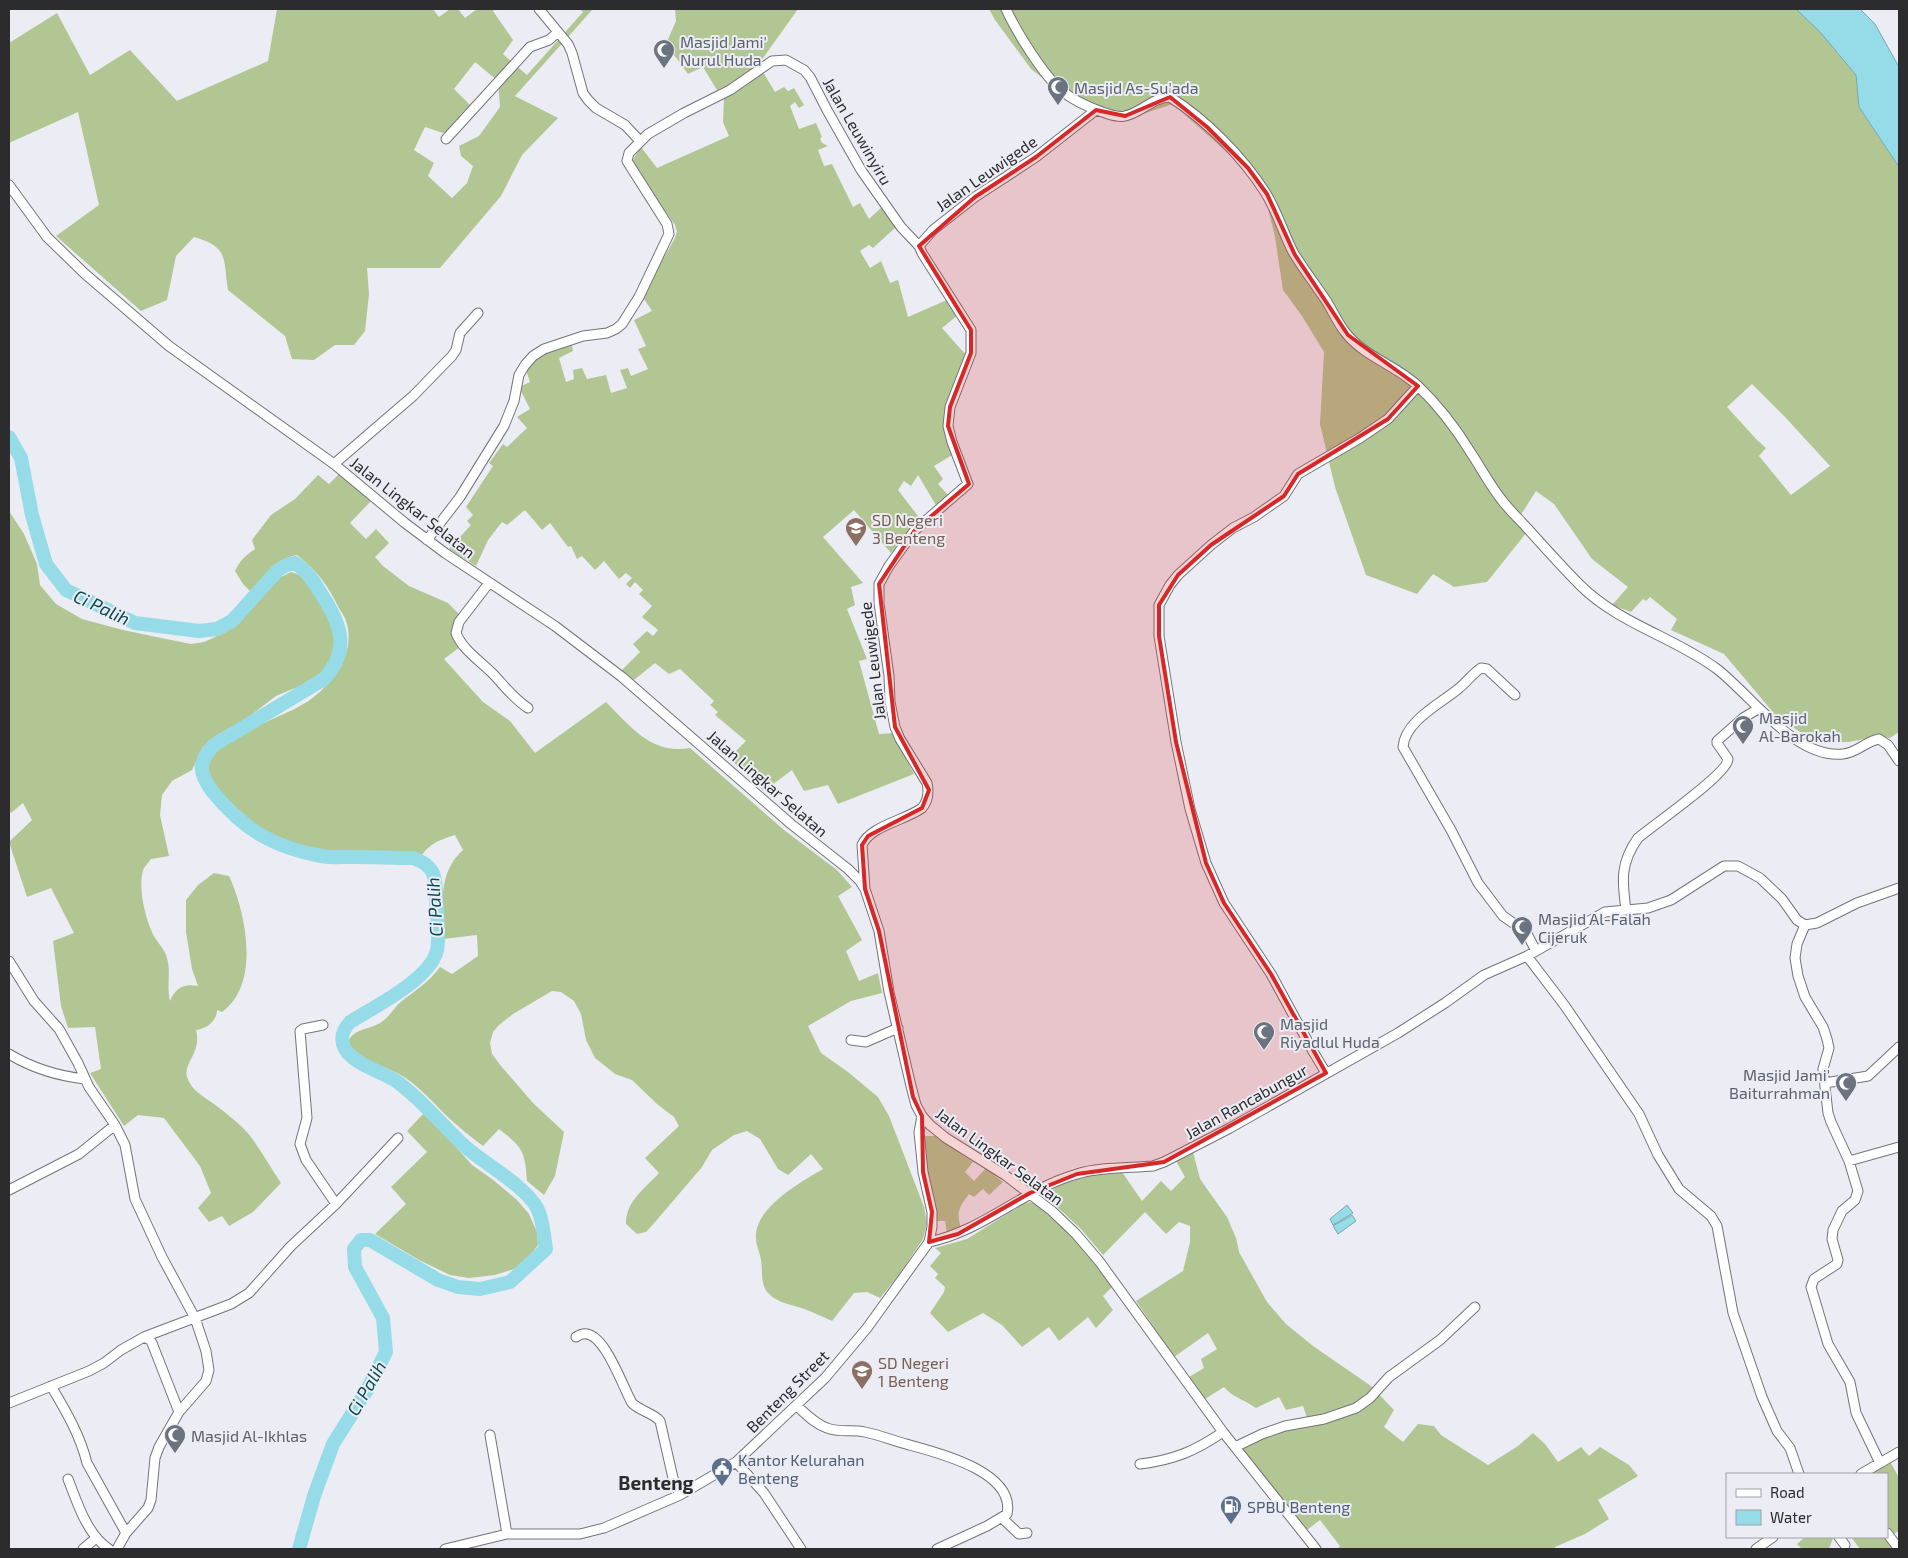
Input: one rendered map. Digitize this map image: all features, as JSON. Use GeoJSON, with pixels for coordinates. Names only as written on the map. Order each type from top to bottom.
{"type":"FeatureCollection","features":[{"type":"Feature","properties":{"kind":"street"},"geometry":{"type":"LineString","coordinates":[[539,9],[572,53],[584,93],[588,100],[596,108],[625,125],[640,141]]}},
{"type":"Feature","properties":{"kind":"street"},"geometry":{"type":"LineString","coordinates":[[1006,9],[1030,51],[1062,91],[1096,110],[1118,116],[1125,116],[1160,98],[1170,97],[1189,110],[1237,156],[1267,194],[1295,255],[1348,335],[1367,353],[1398,371],[1418,386],[1470,450],[1502,500],[1582,586],[1604,605],[1632,622],[1698,656],[1720,671],[1758,709],[1790,735],[1817,751],[1842,755],[1858,750],[1873,740],[1879,739],[1885,741],[1899,761]]}},
{"type":"Feature","properties":{"kind":"street"},"geometry":{"type":"LineString","coordinates":[[446,138],[530,46],[549,40],[558,32]]}},
{"type":"Feature","properties":{"kind":"street","name":"Jalan Leuwinyiru"},"geometry":{"type":"LineString","coordinates":[[427,540],[460,497],[504,426],[514,400],[519,375],[533,356],[544,349],[583,336],[616,329],[622,324],[639,297],[669,234],[666,224],[628,165],[627,157],[629,152],[640,141],[684,113],[730,90],[772,61],[786,60],[804,70],[818,89],[827,110],[861,170],[901,227],[919,246]]}},
{"type":"Feature","properties":{"kind":"street","name":"Jalan Leuwigede"},"geometry":{"type":"LineString","coordinates":[[865,889],[862,844],[864,839],[922,808],[929,790],[927,783],[900,739],[895,727],[890,702],[889,676],[879,603],[879,584],[889,566],[915,530],[968,484],[948,426],[950,407],[971,353],[971,330],[919,246],[933,230],[975,196],[1036,157],[1096,110]]}},
{"type":"Feature","properties":{"kind":"street","name":"Jalan Lingkar Selatan"},"geometry":{"type":"LineString","coordinates":[[9,185],[12,198],[47,238],[84,273],[169,346],[334,464],[427,540],[467,569],[555,626],[622,677],[791,824],[848,869],[860,881],[865,889],[878,931],[889,992],[913,1097],[922,1116],[950,1141],[1005,1175],[1030,1193],[1065,1223],[1099,1261],[1223,1432],[1316,1549]]}},
{"type":"Feature","properties":{"kind":"street"},"geometry":{"type":"LineString","coordinates":[[334,464],[413,396],[452,356],[456,350],[460,333],[478,313]]}},
{"type":"Feature","properties":{"kind":"street"},"geometry":{"type":"LineString","coordinates":[[1326,1073],[1271,974],[1224,902],[1206,863],[1190,809],[1176,742],[1159,636],[1159,606],[1178,575],[1211,545],[1233,528],[1284,496],[1298,474],[1360,438],[1388,419],[1418,386]]}},
{"type":"Feature","properties":{"kind":"street"},"geometry":{"type":"LineString","coordinates":[[489,583],[459,622],[456,633],[464,646],[494,675],[511,696],[528,708]]}},
{"type":"Feature","properties":{"kind":"street"},"geometry":{"type":"LineString","coordinates":[[1515,695],[1487,669],[1481,668],[1460,688],[1431,708],[1406,733],[1403,746],[1451,830],[1478,883],[1503,916],[1526,932],[1536,951]]}},
{"type":"Feature","properties":{"kind":"street"},"geometry":{"type":"LineString","coordinates":[[1626,910],[1622,875],[1632,846],[1644,833],[1702,788],[1726,765],[1728,759],[1717,741],[1743,718],[1758,709]]}},
{"type":"Feature","properties":{"kind":"street","name":"Jalan Rancabungur"},"geometry":{"type":"LineString","coordinates":[[929,1242],[944,1239],[972,1227],[1030,1193],[1077,1174],[1153,1166],[1164,1162],[1230,1128],[1398,1033],[1446,1003],[1484,975],[1527,956],[1605,912],[1648,908],[1671,900],[1724,866],[1738,866],[1767,884],[1782,898],[1797,920],[1805,925]]}},
{"type":"Feature","properties":{"kind":"street"},"geometry":{"type":"LineString","coordinates":[[1880,1463],[1856,1413],[1850,1382],[1828,1344],[1811,1287],[1814,1278],[1837,1264],[1838,1260],[1832,1239],[1833,1230],[1842,1211],[1858,1196],[1858,1191],[1849,1161],[1831,1122],[1823,1069],[1829,1048],[1827,1039],[1823,1027],[1805,997],[1798,976],[1795,958],[1797,944],[1805,925],[1817,923],[1899,888]]}},
{"type":"Feature","properties":{"kind":"street"},"geometry":{"type":"LineString","coordinates":[[1527,956],[1565,1006],[1640,1114],[1658,1155],[1679,1189],[1711,1216],[1717,1226],[1733,1313],[1762,1397],[1777,1431],[1790,1448],[1799,1473]]}},
{"type":"Feature","properties":{"kind":"street"},"geometry":{"type":"LineString","coordinates":[[9,961],[34,1001],[59,1030],[85,1079],[115,1125],[125,1145],[135,1199],[162,1257],[195,1318],[206,1351],[209,1370],[206,1381],[179,1412],[159,1447],[155,1458],[151,1500],[148,1508],[126,1533],[116,1549]]}},
{"type":"Feature","properties":{"kind":"street"},"geometry":{"type":"LineString","coordinates":[[324,1025],[300,1031],[307,1112],[300,1144],[306,1160],[336,1204]]}},
{"type":"Feature","properties":{"kind":"street"},"geometry":{"type":"LineString","coordinates":[[851,1040],[866,1042],[898,1028]]}},
{"type":"Feature","properties":{"kind":"street"},"geometry":{"type":"LineString","coordinates":[[1825,1083],[1868,1076],[1899,1047]]}},
{"type":"Feature","properties":{"kind":"street"},"geometry":{"type":"LineString","coordinates":[[9,1054],[24,1063],[38,1068],[85,1079]]}},
{"type":"Feature","properties":{"kind":"street","name":"Benteng Street"},"geometry":{"type":"LineString","coordinates":[[445,1549],[507,1534],[580,1534],[604,1528],[680,1495],[736,1462],[797,1406],[848,1352],[929,1242],[932,1212],[923,1172],[919,1132],[922,1116]]}},
{"type":"Feature","properties":{"kind":"street"},"geometry":{"type":"LineString","coordinates":[[9,1190],[79,1154],[115,1125]]}},
{"type":"Feature","properties":{"kind":"street"},"geometry":{"type":"LineString","coordinates":[[9,1403],[89,1371],[144,1337],[232,1304],[249,1293],[291,1246],[336,1204],[398,1138]]}},
{"type":"Feature","properties":{"kind":"street"},"geometry":{"type":"LineString","coordinates":[[1849,1161],[1899,1147]]}},
{"type":"Feature","properties":{"kind":"street"},"geometry":{"type":"LineString","coordinates":[[1236,1447],[1285,1426],[1324,1419],[1356,1408],[1370,1398],[1389,1377],[1440,1340],[1475,1307]]}},
{"type":"Feature","properties":{"kind":"street"},"geometry":{"type":"LineString","coordinates":[[576,1337],[584,1333],[589,1334],[601,1343],[632,1403],[640,1410],[656,1417],[660,1421],[680,1495]]}},
{"type":"Feature","properties":{"kind":"street"},"geometry":{"type":"LineString","coordinates":[[144,1337],[152,1343],[179,1412]]}},
{"type":"Feature","properties":{"kind":"street"},"geometry":{"type":"LineString","coordinates":[[51,1386],[70,1418],[87,1463],[126,1533]]}},
{"type":"Feature","properties":{"kind":"street"},"geometry":{"type":"LineString","coordinates":[[797,1406],[816,1424],[825,1428],[834,1431],[864,1432],[958,1459],[976,1468],[996,1484],[1005,1494],[1009,1505],[1007,1514],[936,1549]]}},
{"type":"Feature","properties":{"kind":"street"},"geometry":{"type":"LineString","coordinates":[[1140,1464],[1168,1460],[1182,1455],[1200,1447],[1223,1432]]}},
{"type":"Feature","properties":{"kind":"street"},"geometry":{"type":"LineString","coordinates":[[490,1435],[507,1534]]}},
{"type":"Feature","properties":{"kind":"street"},"geometry":{"type":"LineString","coordinates":[[1863,1473],[1899,1452]]}},
{"type":"Feature","properties":{"kind":"street"},"geometry":{"type":"LineString","coordinates":[[736,1462],[764,1493],[801,1549]]}},
{"type":"Feature","properties":{"kind":"street"},"geometry":{"type":"LineString","coordinates":[[68,1479],[77,1502],[96,1538],[109,1549]]}},
{"type":"Feature","properties":{"kind":"street"},"geometry":{"type":"LineString","coordinates":[[1002,1518],[1019,1534],[1027,1533]]}},
{"type":"Feature","properties":{"kind":"street"},"geometry":{"type":"LineString","coordinates":[[1888,1534],[1899,1549]]}},
{"type":"Feature","properties":{"kind":"street"},"geometry":{"type":"LineString","coordinates":[[83,1549],[96,1538]]}},
{"type":"Feature","properties":{"kind":"street"},"geometry":{"type":"LineString","coordinates":[[1756,1549],[1772,1538]]}},
{"type":"Feature","properties":{"kind":"street"},"geometry":{"type":"LineString","coordinates":[[1840,1538],[1845,1545]]}},
{"type":"Feature","properties":{"kind":"highlighted area"},"geometry":{"type":"Polygon","coordinates":[[[1170,97],[1207,127],[1248,168],[1267,194],[1295,255],[1348,335],[1418,386],[1388,419],[1298,474],[1284,496],[1211,545],[1178,575],[1159,605],[1159,636],[1176,742],[1206,863],[1224,903],[1271,974],[1326,1073],[1164,1162],[1077,1174],[1030,1193],[958,1234],[929,1242],[932,1212],[923,1172],[922,1116],[913,1097],[879,931],[865,889],[862,845],[868,836],[922,808],[929,790],[895,727],[879,584],[915,530],[969,484],[948,426],[950,407],[971,353],[971,330],[919,246],[975,197],[1036,157],[1096,110],[1125,116],[1170,97]]]}},
{"type":"Feature","properties":{"kind":"green space"},"geometry":{"type":"Polygon","coordinates":[[[277,9],[433,9],[439,17],[450,9],[458,9],[465,18],[477,9],[496,9],[493,11],[513,40],[503,54],[527,75],[583,12],[580,9],[593,9],[515,96],[558,118],[522,155],[501,196],[440,268],[367,268],[369,294],[365,331],[354,345],[335,345],[314,360],[292,359],[285,336],[228,290],[222,255],[213,245],[205,241],[194,237],[176,256],[167,300],[141,311],[56,236],[99,205],[78,112],[9,143],[9,43],[57,13],[90,75],[130,50],[177,101],[268,61],[277,9]],[[475,62],[454,89],[470,105],[460,115],[466,123],[443,133],[425,127],[414,150],[434,163],[428,176],[452,198],[467,183],[473,166],[461,156],[459,146],[479,136],[500,107],[498,81],[475,62]]]}},
{"type":"Feature","properties":{"kind":"green space"},"geometry":{"type":"Polygon","coordinates":[[[675,9],[798,9],[758,65],[741,79],[717,90],[703,67],[688,74],[666,44],[676,21],[675,9]]]}},
{"type":"Feature","properties":{"kind":"green space"},"geometry":{"type":"Polygon","coordinates":[[[989,9],[1796,9],[1820,32],[1856,75],[1859,107],[1899,167],[1899,732],[1890,738],[1879,736],[1849,742],[1830,742],[1808,737],[1777,717],[1724,654],[1671,630],[1677,619],[1650,597],[1646,601],[1643,599],[1631,612],[1612,605],[1628,587],[1592,559],[1554,504],[1536,491],[1517,521],[1527,532],[1487,582],[1454,587],[1433,574],[1417,594],[1366,575],[1335,487],[1320,424],[1324,352],[1302,316],[1283,290],[1275,237],[1266,200],[1250,173],[1173,104],[1121,121],[1100,116],[1077,105],[1031,69],[989,9]],[[1752,384],[1727,407],[1766,448],[1759,456],[1791,495],[1830,466],[1752,384]]]}},
{"type":"Feature","properties":{"kind":"green space"},"geometry":{"type":"Polygon","coordinates":[[[763,72],[775,92],[784,87],[788,91],[794,88],[804,105],[799,108],[795,102],[790,106],[799,129],[816,123],[822,137],[820,139],[822,143],[828,146],[818,150],[824,166],[832,164],[853,207],[860,203],[869,219],[882,207],[896,227],[873,248],[869,245],[860,251],[870,268],[881,261],[890,283],[898,280],[908,317],[949,299],[958,315],[942,328],[966,355],[948,405],[954,454],[934,466],[943,479],[938,484],[949,496],[937,507],[918,475],[911,486],[904,481],[898,490],[921,520],[913,526],[891,553],[854,510],[823,537],[863,583],[851,587],[855,605],[847,609],[867,659],[859,661],[879,734],[893,733],[914,774],[838,804],[828,785],[804,791],[792,770],[764,791],[729,758],[746,741],[715,715],[718,712],[710,705],[714,701],[680,669],[669,674],[655,663],[634,680],[621,671],[640,652],[633,644],[647,631],[653,636],[658,630],[642,617],[652,606],[639,594],[643,590],[635,582],[630,588],[626,584],[632,578],[626,573],[619,579],[604,561],[595,570],[582,556],[577,559],[571,546],[568,547],[550,523],[542,530],[525,510],[507,525],[502,522],[488,540],[476,566],[449,549],[471,525],[467,521],[473,515],[466,507],[493,466],[489,463],[503,444],[507,447],[527,428],[517,417],[530,409],[519,387],[530,382],[526,370],[535,357],[571,342],[573,351],[559,358],[566,382],[574,379],[573,370],[582,368],[587,379],[606,375],[611,393],[627,388],[620,370],[628,368],[631,376],[648,369],[638,349],[646,346],[634,320],[652,311],[642,296],[677,232],[675,225],[632,164],[634,158],[641,147],[657,168],[729,136],[723,122],[724,98],[763,72]]]}},
{"type":"Feature","properties":{"kind":"green space"},"geometry":{"type":"Polygon","coordinates":[[[339,474],[372,500],[350,523],[366,539],[376,529],[389,543],[375,557],[383,566],[409,586],[448,603],[460,615],[451,630],[460,647],[444,659],[483,702],[510,721],[535,753],[606,702],[643,737],[653,743],[677,749],[690,748],[784,830],[837,870],[852,887],[838,896],[862,940],[846,951],[859,981],[878,973],[882,993],[851,1001],[808,1026],[821,1053],[878,1097],[889,1116],[924,1207],[927,1224],[923,1239],[898,1276],[880,1298],[867,1292],[854,1293],[832,1321],[782,1302],[768,1293],[763,1282],[761,1260],[756,1241],[757,1227],[763,1216],[780,1197],[823,1169],[811,1154],[788,1175],[778,1169],[760,1139],[747,1131],[734,1135],[712,1150],[702,1167],[646,1232],[637,1234],[626,1224],[629,1208],[642,1190],[659,1173],[645,1158],[679,1126],[674,1117],[632,1080],[615,1074],[595,1058],[586,1040],[581,1014],[574,1001],[561,992],[552,991],[513,1014],[493,1032],[490,1043],[492,1054],[501,1066],[533,1103],[564,1132],[555,1176],[544,1195],[527,1181],[525,1162],[521,1150],[513,1140],[499,1129],[483,1146],[454,1123],[413,1083],[399,1074],[364,1058],[348,1042],[359,1031],[383,1021],[400,1003],[427,982],[440,967],[452,974],[478,956],[477,935],[443,939],[442,903],[445,880],[455,859],[463,850],[455,835],[433,844],[422,855],[410,852],[330,853],[297,847],[259,830],[248,822],[214,787],[209,778],[207,768],[210,759],[218,749],[230,741],[309,700],[329,682],[344,660],[349,634],[345,619],[321,579],[297,555],[277,564],[251,592],[243,584],[235,571],[244,558],[255,549],[252,540],[271,515],[295,499],[318,475],[329,484],[339,474]]]}},
{"type":"Feature","properties":{"kind":"green space"},"geometry":{"type":"Polygon","coordinates":[[[9,511],[24,534],[37,564],[40,585],[56,604],[82,619],[123,630],[191,644],[204,642],[226,632],[238,622],[277,579],[291,572],[300,575],[312,590],[336,634],[336,653],[324,673],[314,680],[276,696],[243,721],[217,735],[203,747],[192,770],[172,781],[162,795],[160,815],[169,856],[151,859],[144,868],[142,875],[141,883],[147,918],[153,935],[165,952],[168,961],[170,1001],[177,990],[184,986],[198,986],[192,969],[186,932],[186,900],[198,885],[214,873],[229,876],[241,909],[247,947],[246,966],[242,984],[234,1000],[222,1012],[217,1010],[215,1018],[210,1024],[196,1030],[197,1045],[186,1072],[189,1082],[198,1093],[229,1115],[247,1132],[281,1183],[253,1212],[229,1226],[222,1216],[209,1222],[198,1208],[211,1193],[200,1166],[164,1118],[138,1115],[124,1126],[90,1073],[101,1069],[95,1027],[68,1028],[61,1006],[53,941],[74,933],[51,888],[27,897],[9,842],[32,820],[23,803],[11,813],[9,810],[9,511]]]}},
{"type":"Feature","properties":{"kind":"green space"},"geometry":{"type":"Polygon","coordinates":[[[425,1112],[472,1165],[517,1200],[529,1214],[537,1232],[538,1245],[530,1256],[514,1269],[495,1275],[469,1278],[450,1275],[419,1260],[375,1234],[406,1204],[391,1187],[427,1152],[407,1131],[425,1112]]]}},
{"type":"Feature","properties":{"kind":"green space"},"geometry":{"type":"Polygon","coordinates":[[[923,1136],[935,1136],[973,1162],[965,1172],[974,1181],[986,1168],[1003,1182],[989,1195],[983,1189],[974,1197],[969,1194],[959,1210],[961,1228],[947,1233],[945,1221],[937,1221],[923,1136]]]}},
{"type":"Feature","properties":{"kind":"green space"},"geometry":{"type":"Polygon","coordinates":[[[1193,1152],[1200,1179],[1227,1217],[1236,1238],[1239,1252],[1267,1302],[1286,1324],[1313,1346],[1371,1386],[1394,1410],[1384,1427],[1403,1442],[1418,1424],[1434,1426],[1441,1435],[1488,1465],[1518,1446],[1533,1433],[1545,1444],[1558,1462],[1581,1447],[1589,1456],[1600,1447],[1629,1465],[1638,1476],[1598,1500],[1609,1519],[1585,1534],[1555,1547],[1555,1549],[1337,1549],[1340,1546],[1320,1520],[1307,1530],[1241,1447],[1288,1428],[1309,1424],[1303,1406],[1286,1410],[1279,1397],[1256,1408],[1224,1387],[1205,1399],[1189,1377],[1204,1368],[1201,1359],[1217,1349],[1208,1333],[1174,1357],[1136,1301],[1183,1271],[1190,1242],[1190,1226],[1179,1222],[1166,1234],[1145,1212],[1103,1255],[1081,1229],[1045,1196],[1063,1183],[1081,1176],[1122,1172],[1142,1201],[1161,1181],[1171,1191],[1185,1177],[1176,1161],[1193,1152]]]}},
{"type":"Feature","properties":{"kind":"green space"},"geometry":{"type":"Polygon","coordinates":[[[1030,1202],[1041,1207],[1052,1216],[1075,1239],[1096,1265],[1112,1287],[1103,1296],[1113,1310],[1096,1328],[1088,1317],[1059,1341],[1049,1327],[1022,1347],[1002,1325],[983,1313],[948,1332],[930,1313],[944,1292],[945,1287],[935,1278],[938,1274],[930,1266],[941,1253],[935,1248],[967,1239],[1023,1204],[1030,1202]]]}},
{"type":"Feature","properties":{"kind":"green space"},"geometry":{"type":"Polygon","coordinates":[[[1891,1463],[1899,1478],[1899,1531],[1888,1537],[1888,1473],[1872,1473],[1891,1463]]]}},
{"type":"Feature","properties":{"kind":"green space"},"geometry":{"type":"Polygon","coordinates":[[[1804,1538],[1833,1538],[1829,1549],[1802,1549],[1797,1544],[1804,1538]]]}},
{"type":"Feature","properties":{"kind":"green space"},"geometry":{"type":"Polygon","coordinates":[[[1852,1538],[1886,1538],[1893,1548],[1860,1549],[1852,1538]]]}},
{"type":"Feature","properties":{"kind":"water"},"geometry":{"type":"Polygon","coordinates":[[[1796,9],[1860,9],[1875,24],[1899,67],[1899,167],[1859,107],[1856,75],[1820,32],[1796,9]]]}},
{"type":"Feature","properties":{"kind":"water"},"geometry":{"type":"Polygon","coordinates":[[[1347,1205],[1353,1213],[1333,1225],[1330,1219],[1347,1205]]]}},
{"type":"Feature","properties":{"kind":"water"},"geometry":{"type":"Polygon","coordinates":[[[1352,1215],[1356,1221],[1338,1234],[1333,1226],[1352,1215]]]}},
{"type":"Feature","properties":{"kind":"waterway","name":"Ci Palih"},"geometry":{"type":"LineString","coordinates":[[9,437],[21,458],[32,515],[46,564],[66,590],[135,623],[199,631],[217,629],[232,621],[278,570],[287,565],[295,563],[315,584],[333,614],[340,636],[338,657],[333,668],[324,679],[214,745],[205,757],[202,773],[212,791],[235,816],[247,826],[273,841],[304,852],[329,857],[413,858],[421,861],[430,869],[436,885],[438,931],[438,944],[433,961],[413,982],[350,1022],[343,1034],[343,1045],[349,1055],[390,1077],[406,1088],[468,1149],[524,1192],[532,1200],[541,1217],[546,1249],[510,1282],[480,1289],[458,1287],[438,1280],[370,1240],[361,1240],[354,1249],[355,1267],[383,1318],[386,1352],[367,1390],[333,1444],[314,1496],[299,1549]]}},
{"type":"Feature","properties":{"kind":"place","name":"Masjid Jami' Nurul Huda"},"geometry":{"type":"Point","coordinates":[664,69]}},
{"type":"Feature","properties":{"kind":"place","name":"Masjid As-Su'ada"},"geometry":{"type":"Point","coordinates":[1058,106]}},
{"type":"Feature","properties":{"kind":"place","name":"SD Negeri 3 Benteng"},"geometry":{"type":"Point","coordinates":[856,547]}},
{"type":"Feature","properties":{"kind":"place","name":"Masjid Al-Barokah"},"geometry":{"type":"Point","coordinates":[1743,745]}},
{"type":"Feature","properties":{"kind":"place","name":"Masjid Al-Falah Cijeruk"},"geometry":{"type":"Point","coordinates":[1522,946]}},
{"type":"Feature","properties":{"kind":"place","name":"Masjid Riyadlul Huda"},"geometry":{"type":"Point","coordinates":[1264,1051]}},
{"type":"Feature","properties":{"kind":"place","name":"Masjid Jami' Baiturrahman"},"geometry":{"type":"Point","coordinates":[1846,1102]}},
{"type":"Feature","properties":{"kind":"place","name":"SD Negeri 1 Benteng"},"geometry":{"type":"Point","coordinates":[862,1390]}},
{"type":"Feature","properties":{"kind":"place","name":"Masjid Al-Ikhlas"},"geometry":{"type":"Point","coordinates":[175,1454]}},
{"type":"Feature","properties":{"kind":"place","name":"Kantor Kelurahan Benteng"},"geometry":{"type":"Point","coordinates":[722,1487]}},
{"type":"Feature","properties":{"kind":"place","name":"SPBU Benteng"},"geometry":{"type":"Point","coordinates":[1231,1525]}},
{"type":"Feature","properties":{"kind":"district","name":"Benteng"},"geometry":{"type":"Point","coordinates":[656,1482]}}]}
